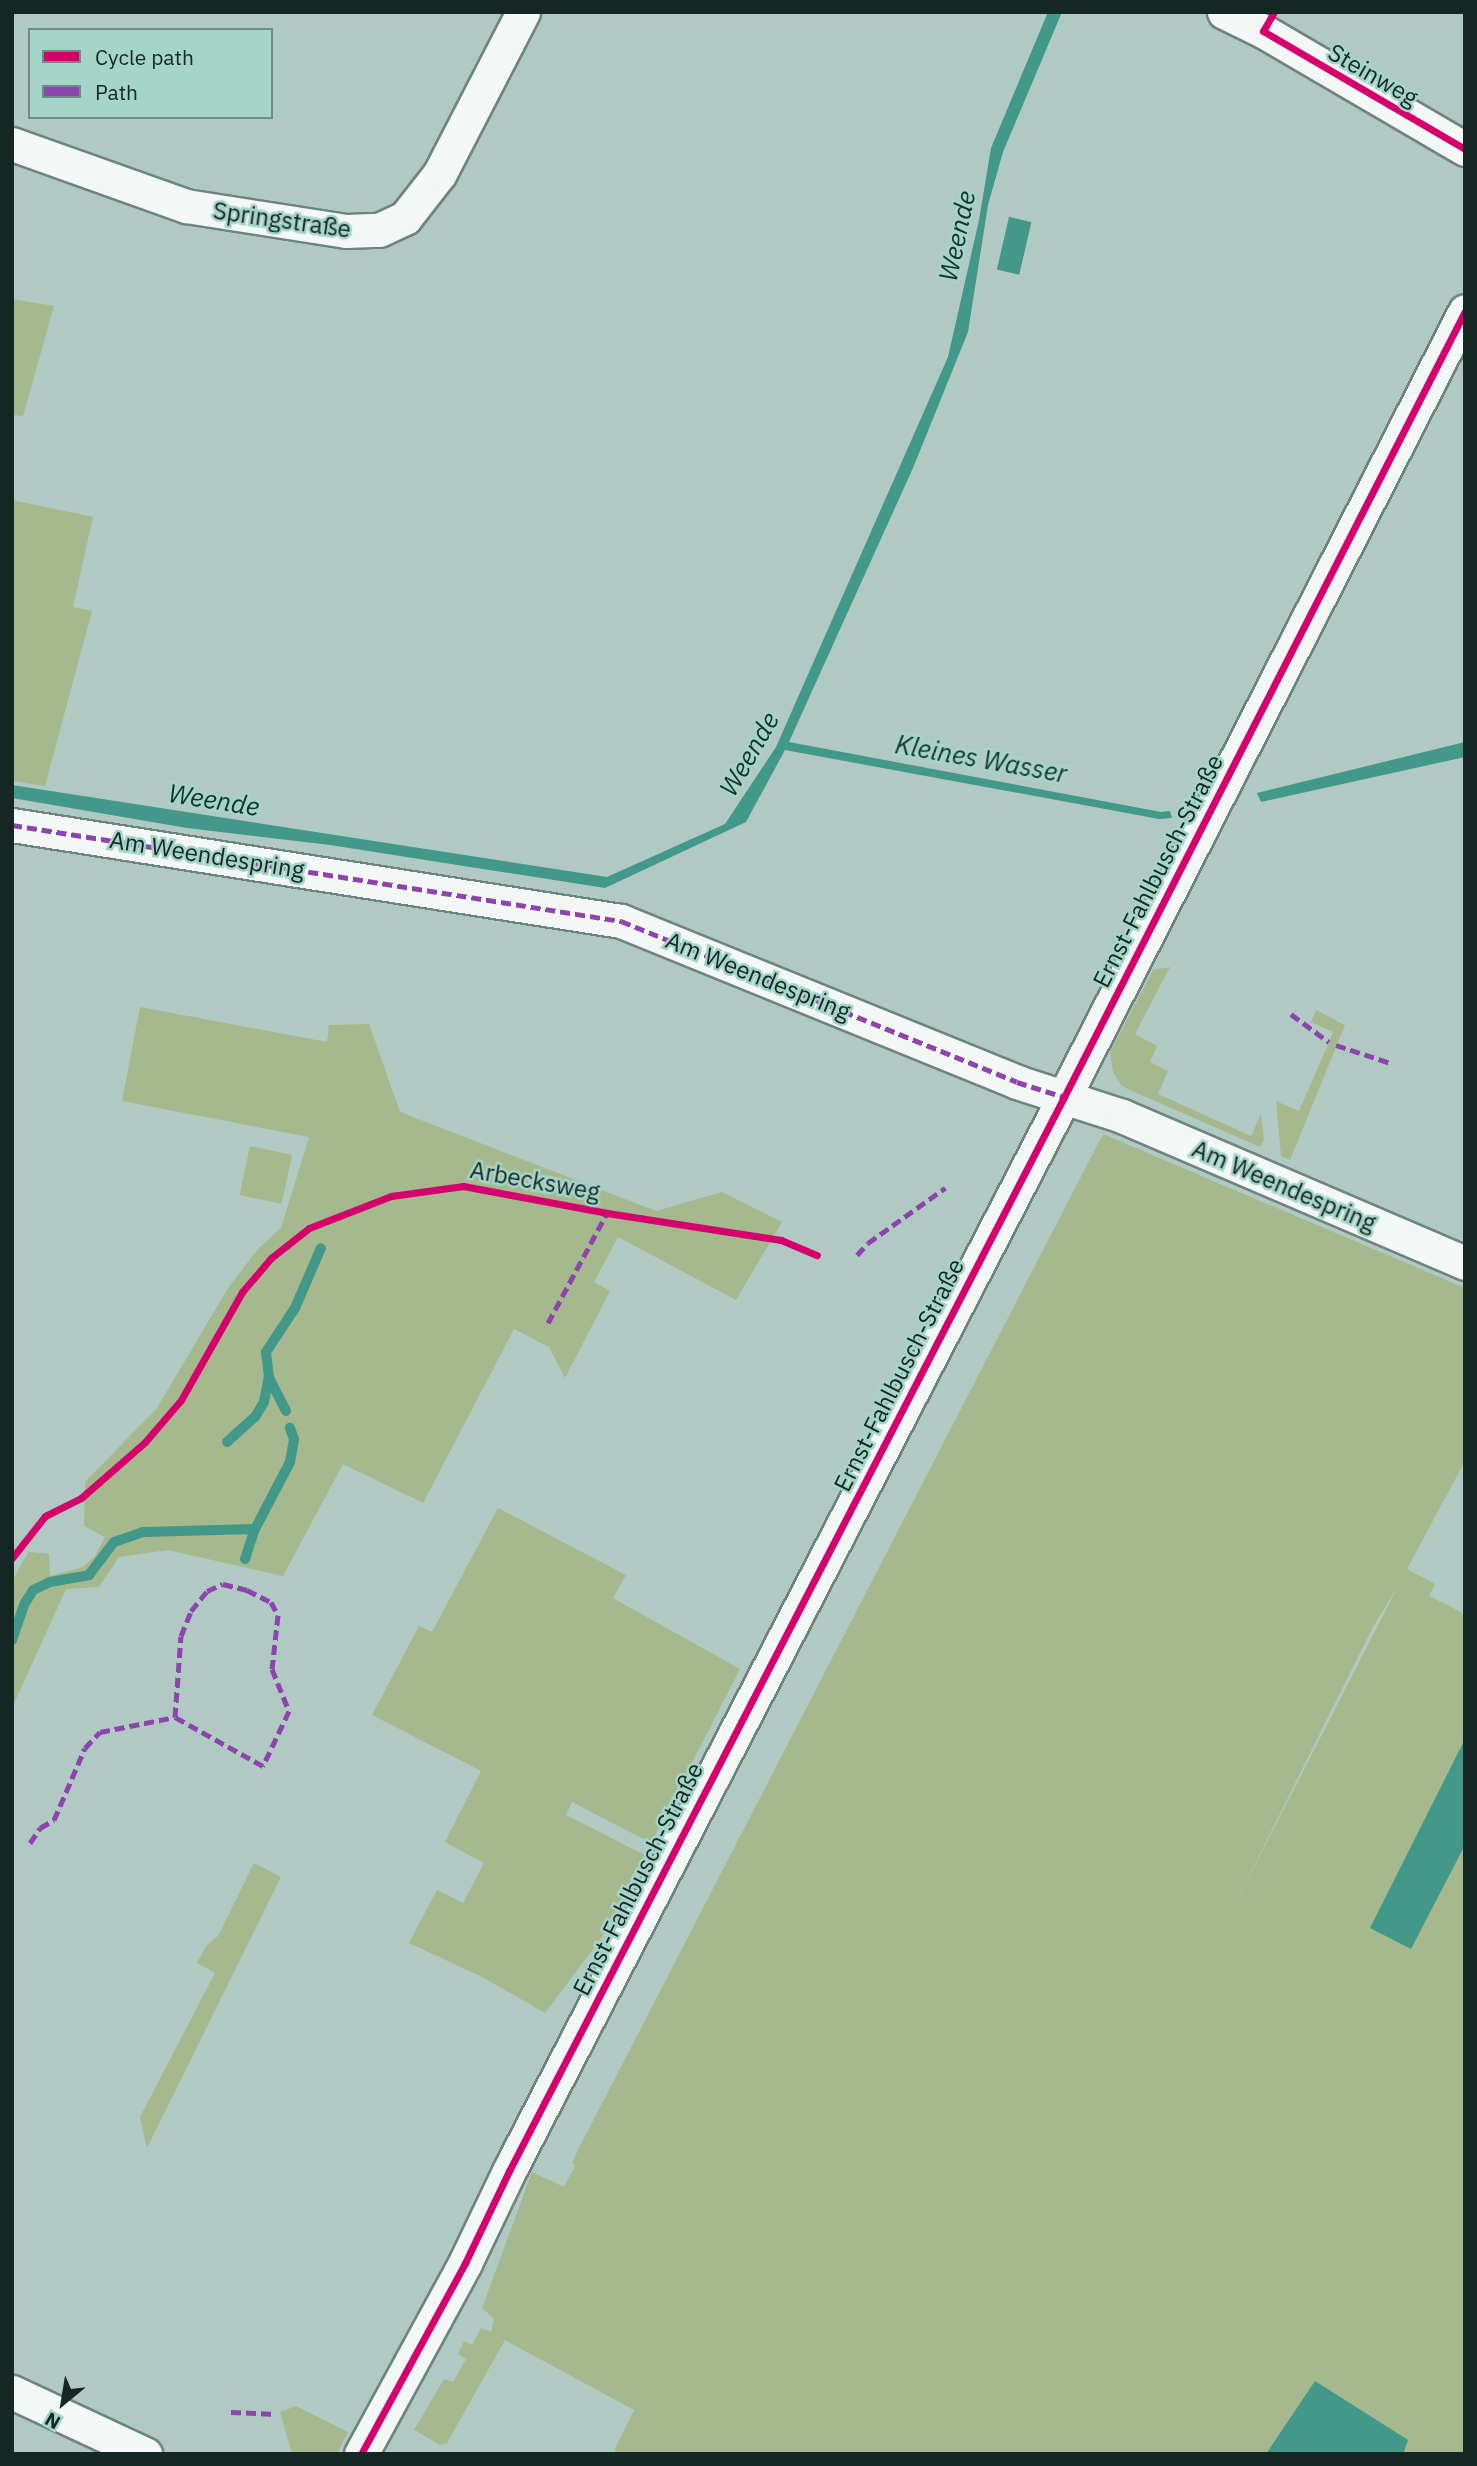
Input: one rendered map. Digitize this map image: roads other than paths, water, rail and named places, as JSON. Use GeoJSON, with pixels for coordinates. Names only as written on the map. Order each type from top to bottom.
{"type":"FeatureCollection","features":[{"type":"Feature","properties":{"kind":"street","name":"Springstraße"},"geometry":{"type":"LineString","coordinates":[[12,144],[186,206],[346,231],[379,230],[405,218],[440,173],[523,12]]}},
{"type":"Feature","properties":{"kind":"street","name":"Steinweg"},"geometry":{"type":"LineString","coordinates":[[1224,12],[1269,22],[1465,149]]}},
{"type":"Feature","properties":{"kind":"street","name":"Ernst-Fahlbusch-Straße"},"geometry":{"type":"LineString","coordinates":[[368,2442],[465,2263],[509,2171],[1065,1097],[1465,311]]}},
{"type":"Feature","properties":{"kind":"street","name":"Am Weendespring"},"geometry":{"type":"LineString","coordinates":[[12,825],[621,921],[1004,1077],[1122,1116],[1465,1264]]}},
{"type":"Feature","properties":{"kind":"street"},"geometry":{"type":"LineString","coordinates":[[12,2392],[145,2454]]}},
{"type":"Feature","properties":{"kind":"waterway"},"geometry":{"type":"LineString","coordinates":[[286,1411],[269,1377],[266,1352],[295,1308],[321,1248]]}},
{"type":"Feature","properties":{"kind":"waterway"},"geometry":{"type":"LineString","coordinates":[[227,1442],[255,1417],[264,1402],[269,1377]]}},
{"type":"Feature","properties":{"kind":"waterway"},"geometry":{"type":"LineString","coordinates":[[245,1559],[255,1529],[290,1462],[294,1439],[290,1428]]}},
{"type":"Feature","properties":{"kind":"waterway"},"geometry":{"type":"LineString","coordinates":[[12,1640],[25,1603],[33,1590],[50,1582],[89,1575],[114,1542],[143,1532],[255,1529]]}},
{"type":"Feature","properties":{"kind":"water label","name":"Weende"},"geometry":{"type":"Point","coordinates":[957,236]}},
{"type":"Feature","properties":{"kind":"water label","name":"Weende"},"geometry":{"type":"Point","coordinates":[749,754]}},
{"type":"Feature","properties":{"kind":"water label","name":"Kleines Wasser"},"geometry":{"type":"Point","coordinates":[981,759]}},
{"type":"Feature","properties":{"kind":"water label","name":"Weende"},"geometry":{"type":"Point","coordinates":[214,800]}}]}
